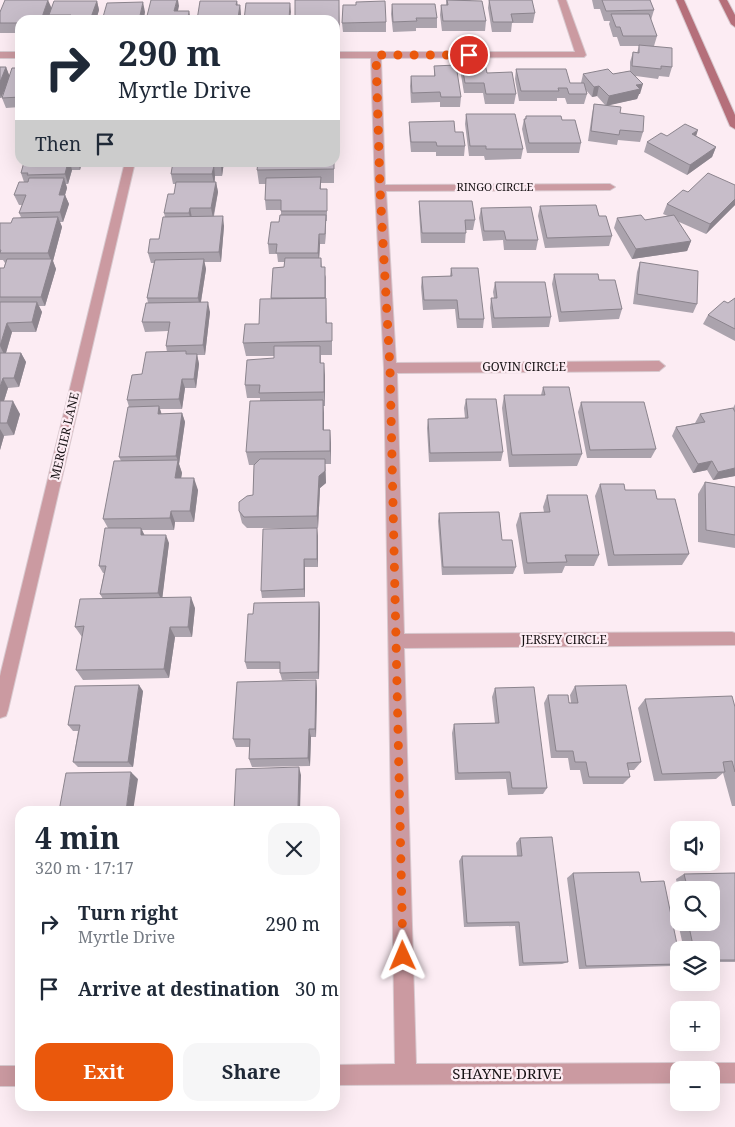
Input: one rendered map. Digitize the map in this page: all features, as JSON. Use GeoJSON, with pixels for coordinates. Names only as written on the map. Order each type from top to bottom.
{"type":"FeatureCollection","features":[{"type":"Feature","properties":{"kind":"main road"},"geometry":{"type":"LineString","coordinates":[[680,0],[735,126]]}},
{"type":"Feature","properties":{"kind":"main road"},"geometry":{"type":"LineString","coordinates":[[723,0],[735,24]]}},
{"type":"Feature","properties":{"kind":"street"},"geometry":{"type":"LineString","coordinates":[[340,55],[582,55],[562,0]]}},
{"type":"Feature","properties":{"kind":"street"},"geometry":{"type":"LineString","coordinates":[[376,55],[380,188],[390,368],[406,1074]]}},
{"type":"Feature","properties":{"kind":"street"},"geometry":{"type":"LineString","coordinates":[[0,56],[15,56]]}},
{"type":"Feature","properties":{"kind":"street","name":"MERCIER LANE"},"geometry":{"type":"LineString","coordinates":[[0,710],[129,167]]}},
{"type":"Feature","properties":{"kind":"street","name":"RINGO CIRCLE"},"geometry":{"type":"LineString","coordinates":[[380,188],[610,187]]}},
{"type":"Feature","properties":{"kind":"street","name":"GOVIN CIRCLE"},"geometry":{"type":"LineString","coordinates":[[390,368],[659,366]]}},
{"type":"Feature","properties":{"kind":"street","name":"JERSEY CIRCLE"},"geometry":{"type":"LineString","coordinates":[[395,641],[732,639]]}},
{"type":"Feature","properties":{"kind":"street","name":"SHAYNE DRIVE"},"geometry":{"type":"LineString","coordinates":[[340,1075],[670,1073]]}},
{"type":"Feature","properties":{"kind":"street"},"geometry":{"type":"LineString","coordinates":[[720,1073],[735,1073]]}},
{"type":"Feature","properties":{"kind":"street"},"geometry":{"type":"LineString","coordinates":[[0,1076],[15,1076]]}},
{"type":"Feature","properties":{"kind":"building"},"geometry":{"type":"Polygon","coordinates":[[[5,0],[48,0],[43,15],[15,15],[15,23],[0,23],[0,12],[5,0]]]}},
{"type":"Feature","properties":{"kind":"building"},"geometry":{"type":"Polygon","coordinates":[[[151,0],[177,0],[174,11],[189,11],[189,15],[147,15],[151,0]]]}},
{"type":"Feature","properties":{"kind":"building"},"geometry":{"type":"Polygon","coordinates":[[[295,0],[339,0],[339,15],[295,15],[295,0]]]}},
{"type":"Feature","properties":{"kind":"building"},"geometry":{"type":"Polygon","coordinates":[[[447,0],[482,1],[486,21],[443,21],[441,5],[448,5],[447,0]]]}},
{"type":"Feature","properties":{"kind":"building"},"geometry":{"type":"Polygon","coordinates":[[[489,0],[532,0],[535,13],[511,14],[513,22],[493,22],[489,0]]]}},
{"type":"Feature","properties":{"kind":"building"},"geometry":{"type":"Polygon","coordinates":[[[602,0],[650,0],[654,10],[606,11],[602,0]]]}},
{"type":"Feature","properties":{"kind":"building"},"geometry":{"type":"Polygon","coordinates":[[[54,1],[97,1],[92,15],[49,15],[54,1]]]}},
{"type":"Feature","properties":{"kind":"building"},"geometry":{"type":"Polygon","coordinates":[[[200,1],[237,1],[236,5],[240,5],[238,15],[198,15],[200,1]]]}},
{"type":"Feature","properties":{"kind":"building"},"geometry":{"type":"Polygon","coordinates":[[[385,1],[386,22],[342,23],[343,5],[356,5],[356,2],[385,1]]]}},
{"type":"Feature","properties":{"kind":"building"},"geometry":{"type":"Polygon","coordinates":[[[143,2],[140,15],[104,15],[107,3],[143,2]]]}},
{"type":"Feature","properties":{"kind":"building"},"geometry":{"type":"Polygon","coordinates":[[[246,3],[290,3],[289,15],[245,15],[246,3]]]}},
{"type":"Feature","properties":{"kind":"building"},"geometry":{"type":"Polygon","coordinates":[[[392,4],[435,4],[437,18],[416,18],[417,21],[393,22],[392,4]]]}},
{"type":"Feature","properties":{"kind":"building"},"geometry":{"type":"Polygon","coordinates":[[[611,14],[649,14],[657,36],[623,36],[620,27],[616,27],[611,14]]]}},
{"type":"Feature","properties":{"kind":"building"},"geometry":{"type":"Polygon","coordinates":[[[639,45],[672,48],[672,67],[661,66],[661,69],[632,66],[633,52],[639,53],[639,45]]]}},
{"type":"Feature","properties":{"kind":"building"},"geometry":{"type":"Polygon","coordinates":[[[485,64],[487,73],[512,72],[516,94],[486,94],[484,83],[465,83],[462,65],[485,64]]]}},
{"type":"Feature","properties":{"kind":"building"},"geometry":{"type":"Polygon","coordinates":[[[456,65],[461,97],[441,97],[440,92],[412,93],[411,76],[435,76],[434,66],[456,65]]]}},
{"type":"Feature","properties":{"kind":"building"},"geometry":{"type":"Polygon","coordinates":[[[0,67],[6,67],[0,82],[0,67]]]}},
{"type":"Feature","properties":{"kind":"building"},"geometry":{"type":"Polygon","coordinates":[[[12,68],[15,68],[15,97],[2,98],[12,68]]]}},
{"type":"Feature","properties":{"kind":"building"},"geometry":{"type":"Polygon","coordinates":[[[516,69],[566,69],[570,83],[584,83],[587,94],[569,94],[567,88],[558,88],[559,91],[521,91],[516,69]]]}},
{"type":"Feature","properties":{"kind":"building"},"geometry":{"type":"Polygon","coordinates":[[[608,69],[613,74],[630,71],[643,84],[636,85],[640,89],[609,96],[599,86],[594,87],[583,74],[608,69]]]}},
{"type":"Feature","properties":{"kind":"building"},"geometry":{"type":"Polygon","coordinates":[[[594,104],[621,107],[620,113],[644,116],[643,132],[620,130],[619,135],[591,131],[594,104]]]}},
{"type":"Feature","properties":{"kind":"building"},"geometry":{"type":"Polygon","coordinates":[[[466,114],[515,114],[523,149],[486,149],[486,146],[470,146],[466,114]]]}},
{"type":"Feature","properties":{"kind":"building"},"geometry":{"type":"Polygon","coordinates":[[[526,116],[561,116],[562,120],[575,120],[581,143],[529,143],[524,119],[526,119],[526,116]]]}},
{"type":"Feature","properties":{"kind":"building"},"geometry":{"type":"Polygon","coordinates":[[[454,121],[455,132],[463,132],[465,146],[437,146],[436,142],[411,142],[409,122],[454,121]]]}},
{"type":"Feature","properties":{"kind":"building"},"geometry":{"type":"Polygon","coordinates":[[[685,124],[698,130],[692,134],[716,147],[690,165],[647,142],[661,133],[667,136],[685,124]]]}},
{"type":"Feature","properties":{"kind":"building"},"geometry":{"type":"Polygon","coordinates":[[[23,167],[67,167],[65,174],[27,175],[28,173],[21,173],[23,167]]]}},
{"type":"Feature","properties":{"kind":"building"},"geometry":{"type":"Polygon","coordinates":[[[172,167],[214,167],[212,174],[171,174],[172,167]]]}},
{"type":"Feature","properties":{"kind":"building"},"geometry":{"type":"Polygon","coordinates":[[[257,167],[334,167],[334,169],[257,170],[257,167]]]}},
{"type":"Feature","properties":{"kind":"building"},"geometry":{"type":"Polygon","coordinates":[[[708,173],[735,185],[735,199],[710,224],[667,204],[683,190],[688,192],[708,173]]]}},
{"type":"Feature","properties":{"kind":"building"},"geometry":{"type":"Polygon","coordinates":[[[321,177],[320,189],[327,189],[327,211],[281,211],[281,200],[265,200],[266,178],[321,177]]]}},
{"type":"Feature","properties":{"kind":"building"},"geometry":{"type":"Polygon","coordinates":[[[29,178],[64,178],[59,195],[65,195],[60,212],[19,213],[26,195],[14,195],[19,182],[28,182],[29,178]]]}},
{"type":"Feature","properties":{"kind":"building"},"geometry":{"type":"Polygon","coordinates":[[[176,182],[216,182],[211,208],[190,208],[189,213],[164,213],[168,194],[174,194],[176,182]]]}},
{"type":"Feature","properties":{"kind":"building"},"geometry":{"type":"Polygon","coordinates":[[[419,201],[472,201],[475,220],[465,220],[466,233],[422,233],[419,201]]]}},
{"type":"Feature","properties":{"kind":"building"},"geometry":{"type":"Polygon","coordinates":[[[596,205],[599,216],[606,216],[612,236],[547,238],[540,206],[596,205]]]}},
{"type":"Feature","properties":{"kind":"building"},"geometry":{"type":"Polygon","coordinates":[[[531,207],[538,240],[506,240],[504,231],[484,231],[481,208],[531,207]]]}},
{"type":"Feature","properties":{"kind":"building"},"geometry":{"type":"Polygon","coordinates":[[[280,215],[326,215],[325,234],[319,234],[318,253],[276,253],[277,244],[268,244],[271,222],[279,222],[280,215]]]}},
{"type":"Feature","properties":{"kind":"building"},"geometry":{"type":"Polygon","coordinates":[[[641,215],[645,220],[674,215],[691,241],[636,249],[617,218],[641,215]]]}},
{"type":"Feature","properties":{"kind":"building"},"geometry":{"type":"Polygon","coordinates":[[[223,216],[219,252],[148,253],[150,239],[159,239],[163,217],[223,216]]]}},
{"type":"Feature","properties":{"kind":"building"},"geometry":{"type":"Polygon","coordinates":[[[58,217],[48,253],[0,253],[0,223],[11,223],[13,218],[58,217]]]}},
{"type":"Feature","properties":{"kind":"building"},"geometry":{"type":"Polygon","coordinates":[[[285,258],[321,258],[321,267],[325,267],[325,298],[271,298],[273,268],[284,267],[285,258]]]}},
{"type":"Feature","properties":{"kind":"building"},"geometry":{"type":"Polygon","coordinates":[[[7,259],[52,259],[41,297],[0,297],[0,268],[4,268],[7,259]]]}},
{"type":"Feature","properties":{"kind":"building"},"geometry":{"type":"Polygon","coordinates":[[[204,259],[198,298],[147,298],[155,260],[204,259]]]}},
{"type":"Feature","properties":{"kind":"building"},"geometry":{"type":"Polygon","coordinates":[[[640,262],[698,271],[697,304],[637,294],[640,262]]]}},
{"type":"Feature","properties":{"kind":"building"},"geometry":{"type":"Polygon","coordinates":[[[451,268],[478,268],[484,319],[459,319],[457,300],[424,300],[422,277],[452,276],[451,268]]]}},
{"type":"Feature","properties":{"kind":"building"},"geometry":{"type":"Polygon","coordinates":[[[554,274],[598,274],[599,280],[615,280],[622,309],[561,312],[554,274]]]}},
{"type":"Feature","properties":{"kind":"building"},"geometry":{"type":"Polygon","coordinates":[[[495,282],[545,282],[551,317],[494,318],[491,298],[497,298],[495,282]]]}},
{"type":"Feature","properties":{"kind":"building"},"geometry":{"type":"Polygon","coordinates":[[[326,298],[326,323],[332,323],[332,341],[243,343],[245,324],[259,324],[260,299],[326,298]]]}},
{"type":"Feature","properties":{"kind":"building"},"geometry":{"type":"Polygon","coordinates":[[[735,298],[735,329],[708,315],[724,301],[728,303],[735,298]]]}},
{"type":"Feature","properties":{"kind":"building"},"geometry":{"type":"Polygon","coordinates":[[[0,302],[37,302],[32,322],[7,323],[0,346],[0,302]]]}},
{"type":"Feature","properties":{"kind":"building"},"geometry":{"type":"Polygon","coordinates":[[[208,302],[203,345],[166,346],[170,322],[142,322],[146,303],[208,302]]]}},
{"type":"Feature","properties":{"kind":"building"},"geometry":{"type":"Polygon","coordinates":[[[274,346],[320,346],[320,363],[324,363],[324,392],[259,393],[260,385],[245,385],[247,360],[274,358],[274,346]]]}},
{"type":"Feature","properties":{"kind":"building"},"geometry":{"type":"Polygon","coordinates":[[[186,351],[186,354],[197,354],[194,379],[182,379],[179,399],[127,400],[132,375],[142,374],[146,352],[186,351]]]}},
{"type":"Feature","properties":{"kind":"building"},"geometry":{"type":"Polygon","coordinates":[[[0,353],[21,353],[14,378],[3,378],[0,387],[0,353]]]}},
{"type":"Feature","properties":{"kind":"building"},"geometry":{"type":"Polygon","coordinates":[[[543,387],[569,387],[582,454],[512,455],[504,395],[545,395],[543,387]]]}},
{"type":"Feature","properties":{"kind":"building"},"geometry":{"type":"Polygon","coordinates":[[[466,399],[496,399],[503,452],[430,453],[428,419],[468,418],[466,399]]]}},
{"type":"Feature","properties":{"kind":"building"},"geometry":{"type":"Polygon","coordinates":[[[323,400],[323,430],[330,430],[330,451],[246,452],[250,401],[323,400]]]}},
{"type":"Feature","properties":{"kind":"building"},"geometry":{"type":"Polygon","coordinates":[[[0,401],[13,401],[7,423],[0,423],[0,401]]]}},
{"type":"Feature","properties":{"kind":"building"},"geometry":{"type":"Polygon","coordinates":[[[581,402],[644,402],[656,449],[590,450],[581,402]]]}},
{"type":"Feature","properties":{"kind":"building"},"geometry":{"type":"Polygon","coordinates":[[[159,406],[158,414],[182,413],[176,456],[119,457],[128,407],[159,406]]]}},
{"type":"Feature","properties":{"kind":"building"},"geometry":{"type":"Polygon","coordinates":[[[733,408],[735,412],[735,468],[718,472],[712,461],[698,464],[676,427],[705,422],[700,414],[733,408]]]}},
{"type":"Feature","properties":{"kind":"building"},"geometry":{"type":"Polygon","coordinates":[[[260,459],[325,459],[325,471],[319,476],[317,516],[244,517],[239,511],[239,502],[247,496],[253,495],[254,465],[260,459]]]}},
{"type":"Feature","properties":{"kind":"building"},"geometry":{"type":"Polygon","coordinates":[[[178,460],[175,478],[194,478],[190,511],[171,511],[170,518],[103,519],[114,461],[178,460]]]}},
{"type":"Feature","properties":{"kind":"building"},"geometry":{"type":"Polygon","coordinates":[[[705,482],[735,487],[735,535],[706,530],[705,482]]]}},
{"type":"Feature","properties":{"kind":"building"},"geometry":{"type":"Polygon","coordinates":[[[600,484],[624,484],[625,490],[655,490],[657,499],[675,499],[689,554],[614,555],[600,484]]]}},
{"type":"Feature","properties":{"kind":"building"},"geometry":{"type":"Polygon","coordinates":[[[547,495],[587,495],[599,555],[565,555],[567,562],[527,563],[520,513],[550,512],[547,495]]]}},
{"type":"Feature","properties":{"kind":"building"},"geometry":{"type":"Polygon","coordinates":[[[499,512],[502,540],[512,540],[516,567],[443,567],[439,513],[499,512]]]}},
{"type":"Feature","properties":{"kind":"building"},"geometry":{"type":"Polygon","coordinates":[[[105,528],[141,528],[141,535],[166,535],[158,593],[100,594],[106,566],[99,566],[105,528]]]}},
{"type":"Feature","properties":{"kind":"building"},"geometry":{"type":"Polygon","coordinates":[[[317,528],[317,559],[304,559],[304,589],[261,591],[263,529],[317,528]]]}},
{"type":"Feature","properties":{"kind":"building"},"geometry":{"type":"Polygon","coordinates":[[[191,597],[188,627],[170,627],[164,669],[76,670],[84,626],[75,627],[80,599],[191,597]]]}},
{"type":"Feature","properties":{"kind":"building"},"geometry":{"type":"Polygon","coordinates":[[[319,602],[318,672],[280,673],[280,662],[245,662],[248,614],[253,614],[254,603],[319,602]]]}},
{"type":"Feature","properties":{"kind":"building"},"geometry":{"type":"Polygon","coordinates":[[[316,680],[315,729],[309,729],[308,758],[249,759],[250,739],[233,739],[237,682],[316,680]]]}},
{"type":"Feature","properties":{"kind":"building"},"geometry":{"type":"Polygon","coordinates":[[[139,685],[128,762],[73,762],[80,725],[68,725],[75,686],[139,685]]]}},
{"type":"Feature","properties":{"kind":"building"},"geometry":{"type":"Polygon","coordinates":[[[626,685],[641,762],[627,763],[630,777],[589,777],[586,762],[575,762],[573,751],[556,751],[548,695],[568,695],[569,703],[578,703],[575,686],[626,685]]]}},
{"type":"Feature","properties":{"kind":"building"},"geometry":{"type":"Polygon","coordinates":[[[534,687],[547,788],[512,788],[510,772],[458,773],[454,724],[499,723],[495,688],[534,687]]]}},
{"type":"Feature","properties":{"kind":"building"},"geometry":{"type":"Polygon","coordinates":[[[732,696],[735,707],[735,772],[732,761],[723,762],[725,772],[662,774],[645,699],[732,696]]]}},
{"type":"Feature","properties":{"kind":"building"},"geometry":{"type":"Polygon","coordinates":[[[299,767],[298,806],[234,806],[236,769],[299,767]]]}},
{"type":"Feature","properties":{"kind":"building"},"geometry":{"type":"Polygon","coordinates":[[[131,772],[127,806],[60,806],[66,773],[131,772]]]}},
{"type":"Feature","properties":{"kind":"building"},"geometry":{"type":"Polygon","coordinates":[[[552,837],[568,962],[523,963],[519,922],[467,923],[462,856],[522,856],[520,838],[552,837]]]}},
{"type":"Feature","properties":{"kind":"building"},"geometry":{"type":"Polygon","coordinates":[[[639,872],[641,882],[664,881],[670,910],[670,931],[674,931],[676,941],[670,941],[670,964],[586,966],[573,873],[639,872]]]}},
{"type":"Feature","properties":{"kind":"building"},"geometry":{"type":"Polygon","coordinates":[[[735,873],[735,960],[720,960],[720,941],[692,941],[690,931],[720,931],[720,881],[686,881],[684,874],[735,873]]]}},
{"type":"Feature","properties":{"kind":"route"},"geometry":{"type":"LineString","coordinates":[[403,956],[390,368],[380,188],[376,55],[469,55]]}}]}
